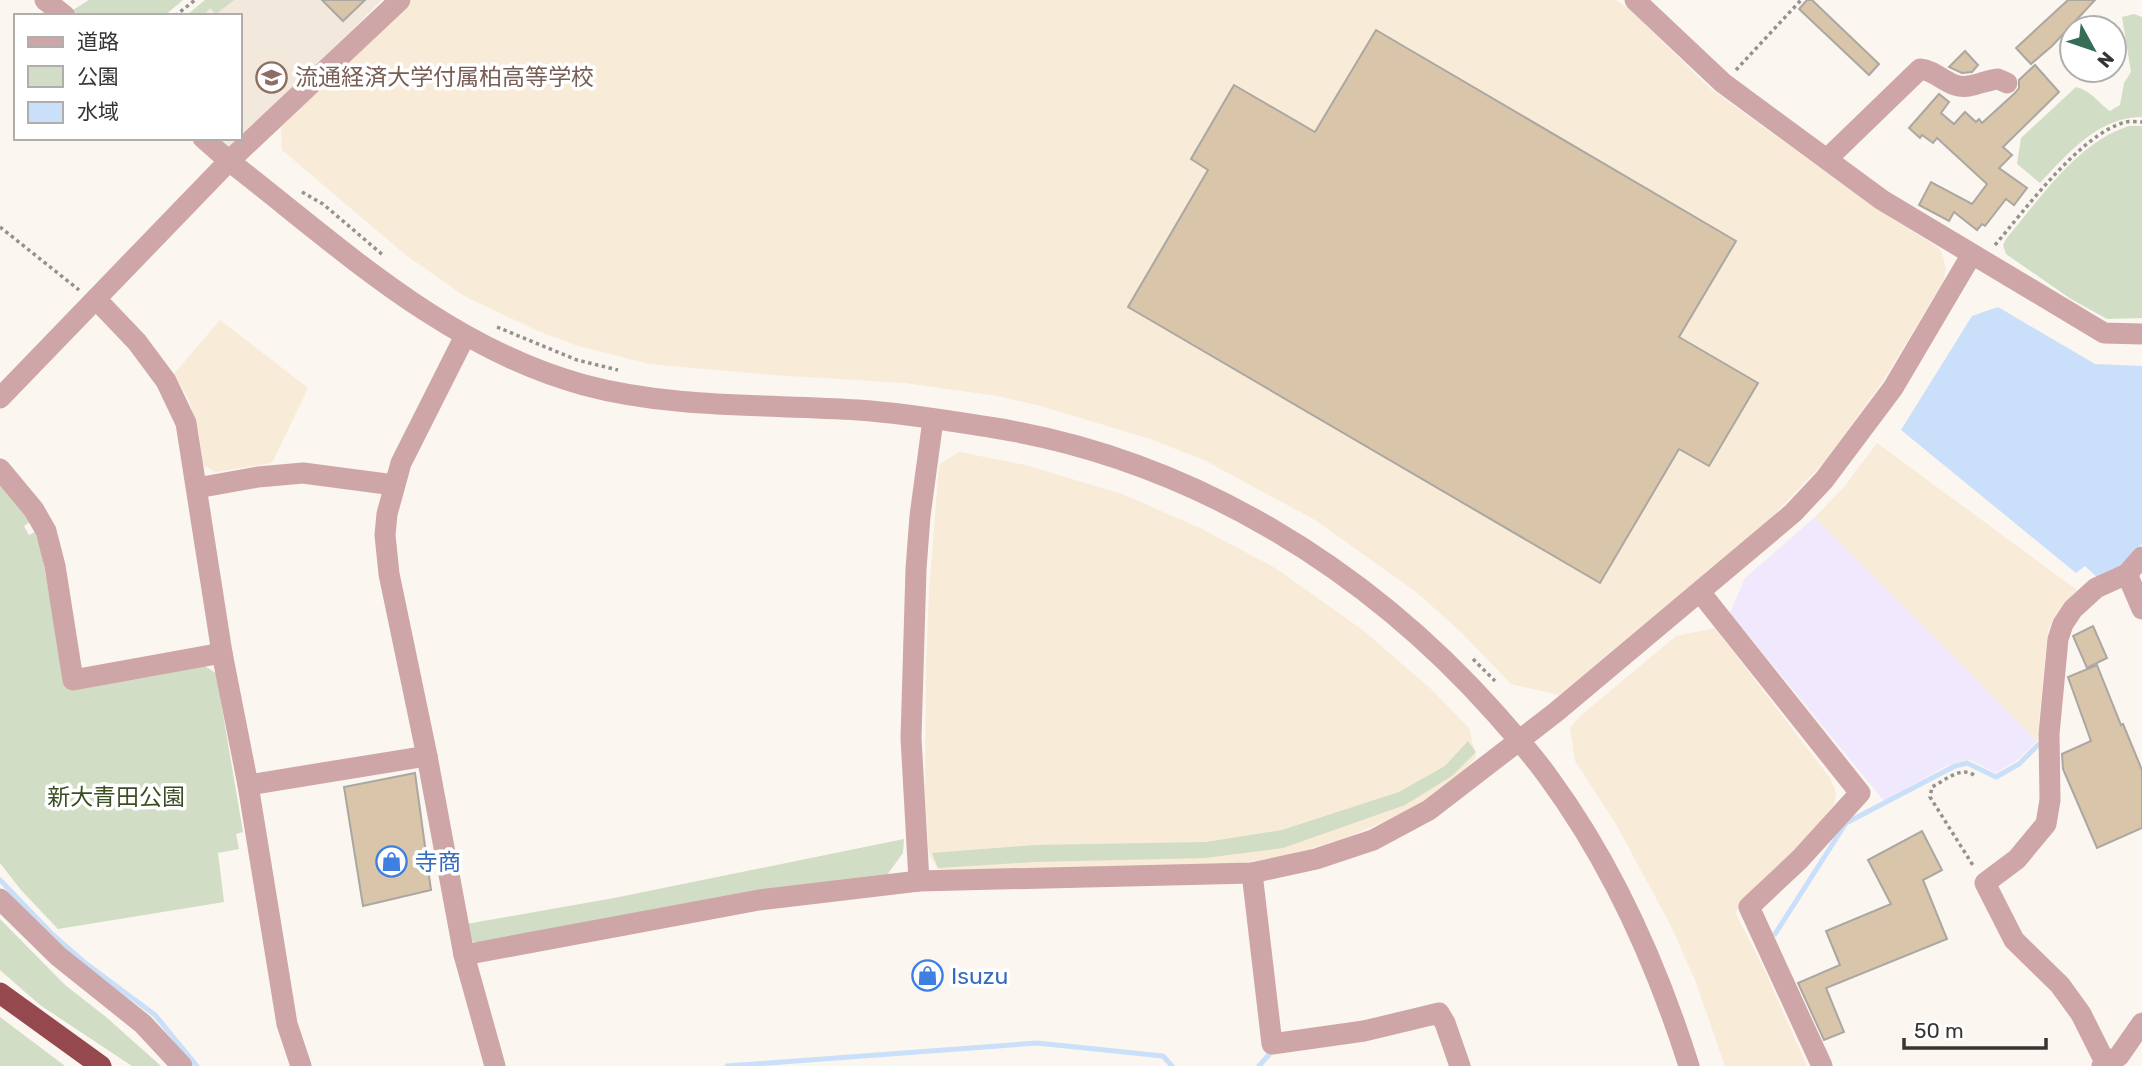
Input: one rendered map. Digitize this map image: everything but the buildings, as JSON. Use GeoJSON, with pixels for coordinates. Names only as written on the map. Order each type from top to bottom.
{"type":"FeatureCollection","features":[{"type":"Feature","properties":{"kind":"highway"},"geometry":{"type":"LineString","coordinates":[[0,993],[101,1066]]}},
{"type":"Feature","properties":{"kind":"street"},"geometry":{"type":"LineString","coordinates":[[46,0],[63,14]]}},
{"type":"Feature","properties":{"kind":"street"},"geometry":{"type":"LineString","coordinates":[[0,397],[229,161],[400,0]]}},
{"type":"Feature","properties":{"kind":"street"},"geometry":{"type":"LineString","coordinates":[[1636,0],[1723,83],[1882,200],[2104,333],[2142,334]]}},
{"type":"Feature","properties":{"kind":"street"},"geometry":{"type":"LineString","coordinates":[[1828,159],[1920,69],[1956,86],[1968,87],[1998,79],[2007,83]]}},
{"type":"Feature","properties":{"kind":"street"},"geometry":{"type":"LineString","coordinates":[[205,140],[393,291],[465,336],[537,368],[582,384],[621,393],[730,405],[863,410],[1044,438],[1115,457],[1178,481],[1270,527],[1319,557],[1375,597],[1423,638],[1475,691],[1547,775],[1570,808],[1611,878],[1662,988],[1689,1066]]}},
{"type":"Feature","properties":{"kind":"street"},"geometry":{"type":"LineString","coordinates":[[464,955],[759,900],[919,881],[1252,873],[1317,859],[1373,840],[1429,810],[1519,740],[1774,530],[1824,480],[1893,388],[1977,257]]}},
{"type":"Feature","properties":{"kind":"street"},"geometry":{"type":"LineString","coordinates":[[96,299],[137,342],[166,381],[186,423],[222,653],[248,785],[287,1024],[301,1066]]}},
{"type":"Feature","properties":{"kind":"street"},"geometry":{"type":"LineString","coordinates":[[465,336],[414,434],[394,485],[384,535],[464,955],[495,1066]]}},
{"type":"Feature","properties":{"kind":"street"},"geometry":{"type":"LineString","coordinates":[[919,881],[911,738],[916,569],[933,420]]}},
{"type":"Feature","properties":{"kind":"street"},"geometry":{"type":"LineString","coordinates":[[0,469],[34,510],[46,531],[55,566],[73,680],[222,653]]}},
{"type":"Feature","properties":{"kind":"street"},"geometry":{"type":"LineString","coordinates":[[197,488],[258,477],[303,474],[394,485]]}},
{"type":"Feature","properties":{"kind":"street"},"geometry":{"type":"LineString","coordinates":[[2142,558],[2127,574],[2096,588],[2073,609],[2063,624],[2058,639],[2049,734],[2049,800],[2046,824],[2017,859],[1985,883],[2014,940],[2060,985],[2081,1014],[2104,1065],[2119,1056],[2142,1023]]}},
{"type":"Feature","properties":{"kind":"street"},"geometry":{"type":"LineString","coordinates":[[2127,574],[2142,609]]}},
{"type":"Feature","properties":{"kind":"street"},"geometry":{"type":"LineString","coordinates":[[1700,592],[1860,793],[1800,859],[1749,907],[1822,1066]]}},
{"type":"Feature","properties":{"kind":"street"},"geometry":{"type":"LineString","coordinates":[[248,785],[427,756]]}},
{"type":"Feature","properties":{"kind":"street"},"geometry":{"type":"LineString","coordinates":[[1252,873],[1272,1044],[1364,1031],[1439,1013],[1460,1066]]}},
{"type":"Feature","properties":{"kind":"street"},"geometry":{"type":"LineString","coordinates":[[0,899],[58,956],[144,1024],[182,1066]]}},
{"type":"Feature","properties":{"kind":"path"},"geometry":{"type":"LineString","coordinates":[[178,14],[195,0]]}},
{"type":"Feature","properties":{"kind":"path"},"geometry":{"type":"LineString","coordinates":[[1723,83],[1801,0]]}},
{"type":"Feature","properties":{"kind":"path"},"geometry":{"type":"LineString","coordinates":[[1977,257],[2059,170],[2102,133],[2126,122],[2142,122]]}},
{"type":"Feature","properties":{"kind":"path"},"geometry":{"type":"LineString","coordinates":[[301,191],[323,204],[389,260]]}},
{"type":"Feature","properties":{"kind":"path"},"geometry":{"type":"LineString","coordinates":[[0,227],[84,294],[96,299]]}},
{"type":"Feature","properties":{"kind":"path"},"geometry":{"type":"LineString","coordinates":[[486,321],[578,360],[625,372]]}},
{"type":"Feature","properties":{"kind":"path"},"geometry":{"type":"LineString","coordinates":[[1472,659],[1497,684]]}},
{"type":"Feature","properties":{"kind":"path"},"geometry":{"type":"LineString","coordinates":[[1974,775],[1961,771],[1932,787],[1930,797],[1985,883]]}},
{"type":"Feature","properties":{"kind":"shaded area","name":"流通経済大学付属柏高等学校"},"geometry":{"type":"Polygon","coordinates":[[[205,0],[382,0],[242,140],[242,14],[188,14],[205,0]]]}},
{"type":"Feature","properties":{"kind":"shaded area"},"geometry":{"type":"Polygon","coordinates":[[[411,0],[1616,0],[1629,9],[1711,89],[1877,209],[1936,246],[1942,253],[1946,269],[1943,282],[1883,381],[1825,461],[1772,517],[1559,695],[1511,684],[1460,631],[1416,592],[1315,520],[1204,460],[1150,439],[998,396],[905,383],[649,364],[578,346],[536,330],[466,297],[407,256],[282,150],[281,127],[411,0]]]}},
{"type":"Feature","properties":{"kind":"shaded area","name":"流通経済大学付属柏高等学校"},"geometry":{"type":"Polygon","coordinates":[[[221,140],[242,140],[232,150],[221,140]]]}},
{"type":"Feature","properties":{"kind":"shaded area"},"geometry":{"type":"Polygon","coordinates":[[[220,320],[308,388],[272,463],[216,472],[203,465],[199,433],[189,400],[174,374],[220,320]]]}},
{"type":"Feature","properties":{"kind":"shaded area"},"geometry":{"type":"Polygon","coordinates":[[[1877,443],[2077,590],[2056,614],[2048,631],[2037,741],[1815,517],[1844,487],[1877,443]]]}},
{"type":"Feature","properties":{"kind":"shaded area"},"geometry":{"type":"Polygon","coordinates":[[[959,452],[1025,465],[1122,494],[1200,528],[1277,569],[1364,631],[1431,689],[1469,728],[1476,757],[1443,789],[1406,812],[1343,839],[1279,858],[1243,863],[944,872],[937,868],[929,855],[925,795],[929,592],[939,465],[959,452]]]}},
{"type":"Feature","properties":{"kind":"shaded area"},"geometry":{"type":"Polygon","coordinates":[[[1815,517],[2037,741],[2019,759],[1996,773],[1968,759],[1946,766],[1884,801],[1730,613],[1745,578],[1815,517]]]}},
{"type":"Feature","properties":{"kind":"shaded area"},"geometry":{"type":"Polygon","coordinates":[[[1715,628],[1830,778],[1836,793],[1834,805],[1807,838],[1735,912],[1807,1066],[1725,1066],[1695,980],[1671,926],[1616,824],[1575,761],[1570,728],[1579,717],[1676,636],[1715,628]]]}},
{"type":"Feature","properties":{"kind":"green space"},"geometry":{"type":"Polygon","coordinates":[[[89,0],[183,0],[166,14],[77,14],[73,10],[89,0]]]}},
{"type":"Feature","properties":{"kind":"green space"},"geometry":{"type":"Polygon","coordinates":[[[205,0],[234,0],[216,14],[210,8],[205,14],[188,14],[205,0]]]}},
{"type":"Feature","properties":{"kind":"green space"},"geometry":{"type":"Polygon","coordinates":[[[2134,14],[2142,17],[2142,117],[2127,118],[2098,130],[2073,149],[2040,183],[2017,164],[2021,138],[2076,87],[2091,94],[2110,111],[2120,105],[2124,84],[2128,84],[2131,72],[2128,16],[2134,14]]]}},
{"type":"Feature","properties":{"kind":"green space"},"geometry":{"type":"Polygon","coordinates":[[[2129,126],[2142,126],[2142,318],[2107,319],[2071,299],[2006,254],[2003,245],[2046,190],[2076,158],[2110,134],[2129,126]]]}},
{"type":"Feature","properties":{"kind":"green space","name":"新大青田公園"},"geometry":{"type":"Polygon","coordinates":[[[0,480],[30,522],[24,526],[29,535],[35,532],[42,555],[66,688],[203,665],[216,673],[243,832],[236,834],[239,849],[218,853],[224,902],[58,929],[0,863],[0,480]]]}},
{"type":"Feature","properties":{"kind":"green space"},"geometry":{"type":"Polygon","coordinates":[[[1468,741],[1476,752],[1452,776],[1405,805],[1283,848],[1205,858],[1034,862],[938,868],[932,853],[1035,845],[1206,842],[1282,830],[1399,792],[1445,766],[1468,741]]]}},
{"type":"Feature","properties":{"kind":"green space"},"geometry":{"type":"Polygon","coordinates":[[[904,839],[903,853],[887,875],[483,943],[473,942],[461,925],[614,898],[904,839]]]}},
{"type":"Feature","properties":{"kind":"green space"},"geometry":{"type":"Polygon","coordinates":[[[0,919],[65,985],[161,1066],[132,1066],[40,1005],[0,970],[0,919]]]}},
{"type":"Feature","properties":{"kind":"green space"},"geometry":{"type":"Polygon","coordinates":[[[0,1017],[65,1066],[0,1066],[0,1017]]]}},
{"type":"Feature","properties":{"kind":"water"},"geometry":{"type":"Polygon","coordinates":[[[1998,307],[2095,364],[2142,366],[2142,544],[2122,566],[2097,577],[2085,566],[2076,573],[1901,430],[1972,316],[1998,307]]]}},
{"type":"Feature","properties":{"kind":"waterway"},"geometry":{"type":"LineString","coordinates":[[1775,934],[1846,823],[1955,766],[1967,763],[1996,777],[2019,764],[2038,745]]}},
{"type":"Feature","properties":{"kind":"waterway"},"geometry":{"type":"LineString","coordinates":[[0,880],[53,935],[84,962],[155,1015],[197,1066]]}},
{"type":"Feature","properties":{"kind":"waterway"},"geometry":{"type":"LineString","coordinates":[[727,1066],[1037,1043],[1163,1056],[1172,1066]]}},
{"type":"Feature","properties":{"kind":"waterway"},"geometry":{"type":"LineString","coordinates":[[1259,1066],[1273,1050]]}},
{"type":"Feature","properties":{"kind":"place","name":"流通経済大学付属柏高等学校"},"geometry":{"type":"Point","coordinates":[272,77]}},
{"type":"Feature","properties":{"kind":"place","name":"寺商"},"geometry":{"type":"Point","coordinates":[392,862]}},
{"type":"Feature","properties":{"kind":"place","name":"Isuzu"},"geometry":{"type":"Point","coordinates":[928,976]}}]}
